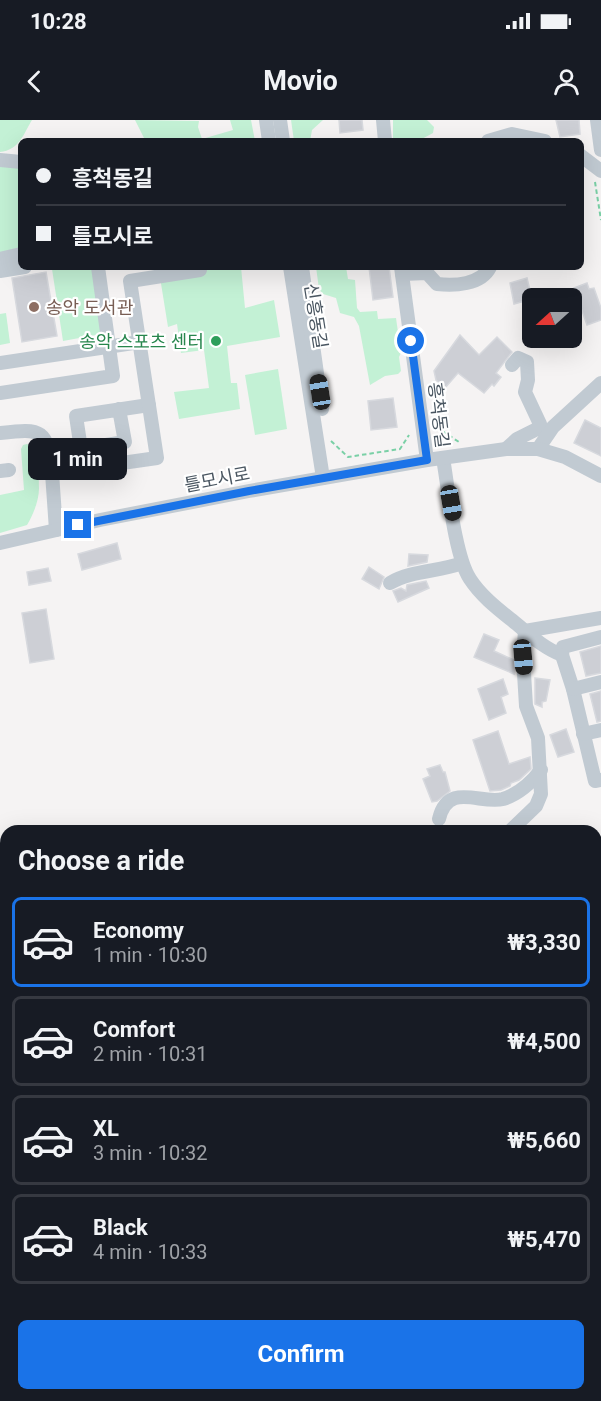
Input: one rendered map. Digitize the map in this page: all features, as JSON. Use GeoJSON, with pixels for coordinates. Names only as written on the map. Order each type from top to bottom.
{"type":"FeatureCollection","features":[{"type":"Feature","properties":{"kind":"street"},"geometry":{"type":"LineString","coordinates":[[266,120],[269,138]]}},
{"type":"Feature","properties":{"kind":"street"},"geometry":{"type":"LineString","coordinates":[[280,120],[283,138]]}},
{"type":"Feature","properties":{"kind":"street"},"geometry":{"type":"LineString","coordinates":[[382,120],[385,138]]}},
{"type":"Feature","properties":{"kind":"street"},"geometry":{"type":"LineString","coordinates":[[597,120],[601,150]]}},
{"type":"Feature","properties":{"kind":"street"},"geometry":{"type":"LineString","coordinates":[[498,138],[512,134],[531,138]]}},
{"type":"Feature","properties":{"kind":"street"},"geometry":{"type":"LineString","coordinates":[[584,158],[601,171]]}},
{"type":"Feature","properties":{"kind":"street"},"geometry":{"type":"LineString","coordinates":[[0,160],[18,162]]}},
{"type":"Feature","properties":{"kind":"street"},"geometry":{"type":"LineString","coordinates":[[0,259],[18,255]]}},
{"type":"Feature","properties":{"kind":"street"},"geometry":{"type":"LineString","coordinates":[[0,271],[18,268]]}},
{"type":"Feature","properties":{"kind":"street"},"geometry":{"type":"LineString","coordinates":[[0,393],[113,376],[98,270]]}},
{"type":"Feature","properties":{"kind":"street"},"geometry":{"type":"LineString","coordinates":[[52,473],[157,458],[130,281],[200,270]]}},
{"type":"Feature","properties":{"kind":"street","name":"신흥동길"},"geometry":{"type":"LineString","coordinates":[[291,270],[328,477]]}},
{"type":"Feature","properties":{"kind":"street"},"geometry":{"type":"LineString","coordinates":[[302,270],[328,477]]}},
{"type":"Feature","properties":{"kind":"street"},"geometry":{"type":"LineString","coordinates":[[402,271],[429,270],[437,284],[455,286],[473,280],[488,270]]}},
{"type":"Feature","properties":{"kind":"street","name":"흥척동길"},"geometry":{"type":"LineString","coordinates":[[402,271],[427,460]]}},
{"type":"Feature","properties":{"kind":"street"},"geometry":{"type":"LineString","coordinates":[[0,363],[140,342]]}},
{"type":"Feature","properties":{"kind":"street","name":"틀모시로"},"geometry":{"type":"LineString","coordinates":[[506,449],[517,439],[537,429],[540,424],[525,392],[528,380],[527,362],[518,358],[512,364]]}},
{"type":"Feature","properties":{"kind":"street"},"geometry":{"type":"LineString","coordinates":[[538,449],[553,427],[601,383]]}},
{"type":"Feature","properties":{"kind":"street"},"geometry":{"type":"LineString","coordinates":[[119,409],[149,405]]}},
{"type":"Feature","properties":{"kind":"street"},"geometry":{"type":"LineString","coordinates":[[0,433],[26,430],[37,431],[44,436],[48,443],[52,473],[56,530]]}},
{"type":"Feature","properties":{"kind":"street","name":"틀모시로"},"geometry":{"type":"LineString","coordinates":[[0,543],[163,508],[328,477],[506,449],[538,449],[565,457],[601,476]]}},
{"type":"Feature","properties":{"kind":"street"},"geometry":{"type":"LineString","coordinates":[[443,458],[462,563],[469,579],[479,591],[525,631],[550,650],[562,655]]}},
{"type":"Feature","properties":{"kind":"street"},"geometry":{"type":"LineString","coordinates":[[390,583],[401,576],[446,569],[462,563]]}},
{"type":"Feature","properties":{"kind":"street"},"geometry":{"type":"LineString","coordinates":[[525,631],[601,618]]}},
{"type":"Feature","properties":{"kind":"street"},"geometry":{"type":"LineString","coordinates":[[516,825],[536,806],[541,794],[538,738],[526,706],[523,657],[525,631]]}},
{"type":"Feature","properties":{"kind":"street"},"geometry":{"type":"LineString","coordinates":[[601,637],[563,646],[562,655],[573,689],[595,781],[601,780]]}},
{"type":"Feature","properties":{"kind":"street"},"geometry":{"type":"LineString","coordinates":[[573,689],[601,682]]}},
{"type":"Feature","properties":{"kind":"street"},"geometry":{"type":"LineString","coordinates":[[583,734],[601,730]]}},
{"type":"Feature","properties":{"kind":"street"},"geometry":{"type":"LineString","coordinates":[[439,819],[441,810],[450,801],[468,795],[491,800],[514,795],[541,770]]}},
{"type":"Feature","properties":{"kind":"path"},"geometry":{"type":"LineString","coordinates":[[330,440],[348,457],[400,449],[411,433]]}},
{"type":"Feature","properties":{"kind":"green space"},"geometry":{"type":"Polygon","coordinates":[[[0,120],[32,120],[23,136],[18,138],[16,145],[0,152],[0,120]]]}},
{"type":"Feature","properties":{"kind":"green space"},"geometry":{"type":"Polygon","coordinates":[[[135,120],[199,121],[198,127],[202,138],[144,138],[135,120]]]}},
{"type":"Feature","properties":{"kind":"green space"},"geometry":{"type":"Polygon","coordinates":[[[230,120],[251,120],[254,138],[205,138],[233,130],[230,120]]]}},
{"type":"Feature","properties":{"kind":"green space"},"geometry":{"type":"Polygon","coordinates":[[[291,120],[323,120],[312,130],[311,138],[294,138],[291,120]]]}},
{"type":"Feature","properties":{"kind":"green space"},"geometry":{"type":"Polygon","coordinates":[[[393,120],[427,120],[434,127],[433,133],[424,138],[393,138],[393,120]]]}},
{"type":"Feature","properties":{"kind":"green space"},"geometry":{"type":"Polygon","coordinates":[[[0,164],[18,167],[18,248],[0,253],[0,164]]]}},
{"type":"Feature","properties":{"kind":"green space"},"geometry":{"type":"Polygon","coordinates":[[[52,270],[92,270],[101,334],[63,341],[52,270]]]}},
{"type":"Feature","properties":{"kind":"green space","name":"송악 스포츠 센터"},"geometry":{"type":"Polygon","coordinates":[[[241,270],[245,308],[274,300],[280,337],[227,346],[231,383],[237,383],[240,409],[179,419],[174,392],[209,388],[204,350],[181,353],[177,324],[168,327],[159,271],[241,270]]]}},
{"type":"Feature","properties":{"kind":"green space"},"geometry":{"type":"Polygon","coordinates":[[[316,270],[346,270],[348,279],[355,280],[357,308],[360,312],[377,311],[378,319],[396,318],[401,353],[399,357],[401,371],[398,374],[385,376],[370,385],[359,326],[354,317],[340,313],[336,298],[323,294],[319,289],[316,270]]]}},
{"type":"Feature","properties":{"kind":"green space"},"geometry":{"type":"Polygon","coordinates":[[[6,313],[10,343],[0,345],[0,314],[6,313]]]}},
{"type":"Feature","properties":{"kind":"green space"},"geometry":{"type":"Polygon","coordinates":[[[278,369],[287,429],[255,435],[245,375],[278,369]]]}},
{"type":"Feature","properties":{"kind":"green space"},"geometry":{"type":"Polygon","coordinates":[[[27,444],[34,452],[38,464],[37,503],[27,525],[0,533],[0,495],[24,490],[21,449],[27,444]]]}},
{"type":"Feature","properties":{"kind":"building"},"geometry":{"type":"Polygon","coordinates":[[[339,120],[362,120],[363,130],[340,133],[339,120]]]}},
{"type":"Feature","properties":{"kind":"building"},"geometry":{"type":"Polygon","coordinates":[[[556,120],[579,120],[580,134],[560,137],[556,120]]]}},
{"type":"Feature","properties":{"kind":"building"},"geometry":{"type":"Polygon","coordinates":[[[369,270],[389,270],[393,297],[373,300],[369,270]]]}},
{"type":"Feature","properties":{"kind":"building","name":"송악 도서관"},"geometry":{"type":"Polygon","coordinates":[[[46,272],[57,336],[22,342],[12,278],[46,272]]]}},
{"type":"Feature","properties":{"kind":"building"},"geometry":{"type":"Polygon","coordinates":[[[527,278],[529,288],[522,288],[522,302],[514,304],[510,283],[527,278]]]}},
{"type":"Feature","properties":{"kind":"building"},"geometry":{"type":"Polygon","coordinates":[[[587,283],[589,289],[594,288],[601,308],[601,320],[587,325],[582,311],[582,288],[574,288],[587,283]]]}},
{"type":"Feature","properties":{"kind":"building"},"geometry":{"type":"Polygon","coordinates":[[[460,335],[479,355],[497,337],[512,352],[496,373],[501,377],[484,393],[458,373],[445,388],[436,380],[434,371],[460,335]]]}},
{"type":"Feature","properties":{"kind":"building"},"geometry":{"type":"Polygon","coordinates":[[[393,398],[397,427],[371,430],[368,401],[393,398]]]}},
{"type":"Feature","properties":{"kind":"building"},"geometry":{"type":"Polygon","coordinates":[[[585,420],[601,428],[601,456],[574,443],[585,420]]]}},
{"type":"Feature","properties":{"kind":"building"},"geometry":{"type":"Polygon","coordinates":[[[117,543],[121,559],[82,570],[78,554],[117,543]]]}},
{"type":"Feature","properties":{"kind":"building"},"geometry":{"type":"Polygon","coordinates":[[[409,554],[428,555],[427,562],[408,566],[409,554]]]}},
{"type":"Feature","properties":{"kind":"building"},"geometry":{"type":"Polygon","coordinates":[[[369,567],[384,577],[379,589],[362,579],[369,567]]]}},
{"type":"Feature","properties":{"kind":"building"},"geometry":{"type":"Polygon","coordinates":[[[48,568],[51,581],[29,585],[27,572],[48,568]]]}},
{"type":"Feature","properties":{"kind":"building"},"geometry":{"type":"Polygon","coordinates":[[[426,581],[429,588],[398,602],[393,591],[401,588],[406,591],[407,585],[426,581]]]}},
{"type":"Feature","properties":{"kind":"building"},"geometry":{"type":"Polygon","coordinates":[[[46,609],[54,659],[30,663],[22,613],[46,609]]]}},
{"type":"Feature","properties":{"kind":"building"},"geometry":{"type":"Polygon","coordinates":[[[484,634],[499,640],[494,651],[514,660],[514,674],[474,657],[484,634]]]}},
{"type":"Feature","properties":{"kind":"building"},"geometry":{"type":"Polygon","coordinates":[[[601,646],[601,673],[586,676],[580,652],[601,646]]]}},
{"type":"Feature","properties":{"kind":"building"},"geometry":{"type":"Polygon","coordinates":[[[535,678],[550,680],[546,701],[542,702],[542,707],[535,704],[535,678]]]}},
{"type":"Feature","properties":{"kind":"building"},"geometry":{"type":"Polygon","coordinates":[[[503,679],[508,694],[501,697],[506,713],[489,720],[478,689],[503,679]]]}},
{"type":"Feature","properties":{"kind":"building"},"geometry":{"type":"Polygon","coordinates":[[[601,691],[601,721],[597,722],[590,694],[601,691]]]}},
{"type":"Feature","properties":{"kind":"building"},"geometry":{"type":"Polygon","coordinates":[[[566,729],[574,752],[558,757],[550,735],[566,729]]]}},
{"type":"Feature","properties":{"kind":"building"},"geometry":{"type":"Polygon","coordinates":[[[498,731],[509,764],[530,757],[531,769],[510,786],[490,791],[473,740],[498,731]]]}},
{"type":"Feature","properties":{"kind":"building"},"geometry":{"type":"Polygon","coordinates":[[[440,765],[445,772],[450,791],[432,802],[423,779],[430,776],[427,769],[440,765]]]}},
{"type":"Feature","properties":{"kind":"place","name":"송악 도서관"},"geometry":{"type":"Point","coordinates":[34,307]}},
{"type":"Feature","properties":{"kind":"place","name":"송악 스포츠 센터"},"geometry":{"type":"Point","coordinates":[216,341]}},
{"type":"Feature","properties":{"kind":"route"},"geometry":{"type":"LineString","coordinates":[[78,525],[249,491],[427,460],[411,341]]}}]}
